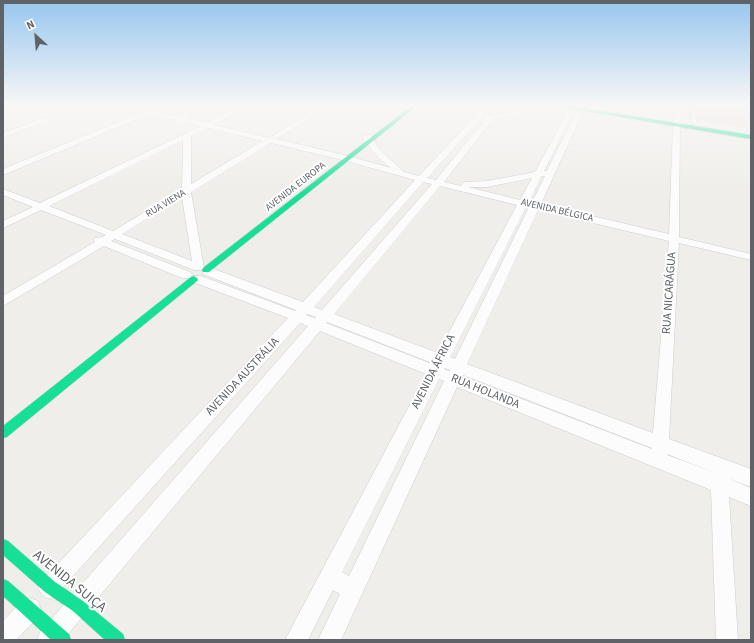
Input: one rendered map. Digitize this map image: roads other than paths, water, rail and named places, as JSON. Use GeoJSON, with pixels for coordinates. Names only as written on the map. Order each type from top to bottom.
{"type":"FeatureCollection","features":[{"type":"Feature","properties":{"kind":"main road","name":"AVENIDA EUROPA"},"geometry":{"type":"LineString","coordinates":[[368,140],[374,135]]}},
{"type":"Feature","properties":{"kind":"main road","name":"AVENIDA EUROPA"},"geometry":{"type":"LineString","coordinates":[[3,434],[197,272],[375,135]]}},
{"type":"Feature","properties":{"kind":"main road"},"geometry":{"type":"LineString","coordinates":[[740,135],[751,137]]}},
{"type":"Feature","properties":{"kind":"main road","name":"AVENIDA EUROPA"},"geometry":{"type":"LineString","coordinates":[[125,322],[197,272]]}},
{"type":"Feature","properties":{"kind":"main road","name":"AVENIDA SUIÇA"},"geometry":{"type":"LineString","coordinates":[[3,546],[50,587],[78,606],[117,640]]}},
{"type":"Feature","properties":{"kind":"main road"},"geometry":{"type":"LineString","coordinates":[[3,586],[30,609],[55,637]]}},
{"type":"Feature","properties":{"kind":"street"},"geometry":{"type":"LineString","coordinates":[[3,172],[93,135]]}},
{"type":"Feature","properties":{"kind":"street","name":"AVENIDA BÉLGICA"},"geometry":{"type":"LineString","coordinates":[[238,135],[751,257]]}},
{"type":"Feature","properties":{"kind":"street","name":"RUA VIENA"},"geometry":{"type":"LineString","coordinates":[[3,302],[280,135]]}},
{"type":"Feature","properties":{"kind":"street","name":"AVENIDA AUSTRÁLIA"},"geometry":{"type":"LineString","coordinates":[[3,637],[302,313],[421,179],[466,135]]}},
{"type":"Feature","properties":{"kind":"street","name":"AVENIDA AUSTRÁLIA"},"geometry":{"type":"LineString","coordinates":[[55,637],[78,606],[438,183],[472,135]]}},
{"type":"Feature","properties":{"kind":"street","name":"AVENIDA ÁFRICA"},"geometry":{"type":"LineString","coordinates":[[329,640],[456,373],[529,205],[563,135]]}},
{"type":"Feature","properties":{"kind":"street","name":"RUA NICARÁGUA"},"geometry":{"type":"LineString","coordinates":[[660,453],[674,239],[678,135]]}},
{"type":"Feature","properties":{"kind":"street"},"geometry":{"type":"LineString","coordinates":[[3,225],[187,136],[186,192],[197,272]]}},
{"type":"Feature","properties":{"kind":"street"},"geometry":{"type":"LineString","coordinates":[[368,140],[388,162],[403,174]]}},
{"type":"Feature","properties":{"kind":"street"},"geometry":{"type":"LineString","coordinates":[[454,186],[487,184],[545,173]]}},
{"type":"Feature","properties":{"kind":"street","name":"RUA HOLANDA"},"geometry":{"type":"LineString","coordinates":[[3,192],[114,236],[197,272],[718,475],[751,497]]}},
{"type":"Feature","properties":{"kind":"street","name":"RUA HOLANDA"},"geometry":{"type":"LineString","coordinates":[[3,201],[104,242],[197,272]]}},
{"type":"Feature","properties":{"kind":"street","name":"AVENIDA ÁFRICA"},"geometry":{"type":"LineString","coordinates":[[296,640],[437,366],[529,205]]}},
{"type":"Feature","properties":{"kind":"street"},"geometry":{"type":"LineString","coordinates":[[253,366],[275,374]]}},
{"type":"Feature","properties":{"kind":"street"},"geometry":{"type":"LineString","coordinates":[[718,475],[727,640]]}},
{"type":"Feature","properties":{"kind":"street","name":"RUA HOLANDA"},"geometry":{"type":"LineString","coordinates":[[718,475],[751,478]]}},
{"type":"Feature","properties":{"kind":"street"},"geometry":{"type":"LineString","coordinates":[[328,577],[353,589]]}}]}
